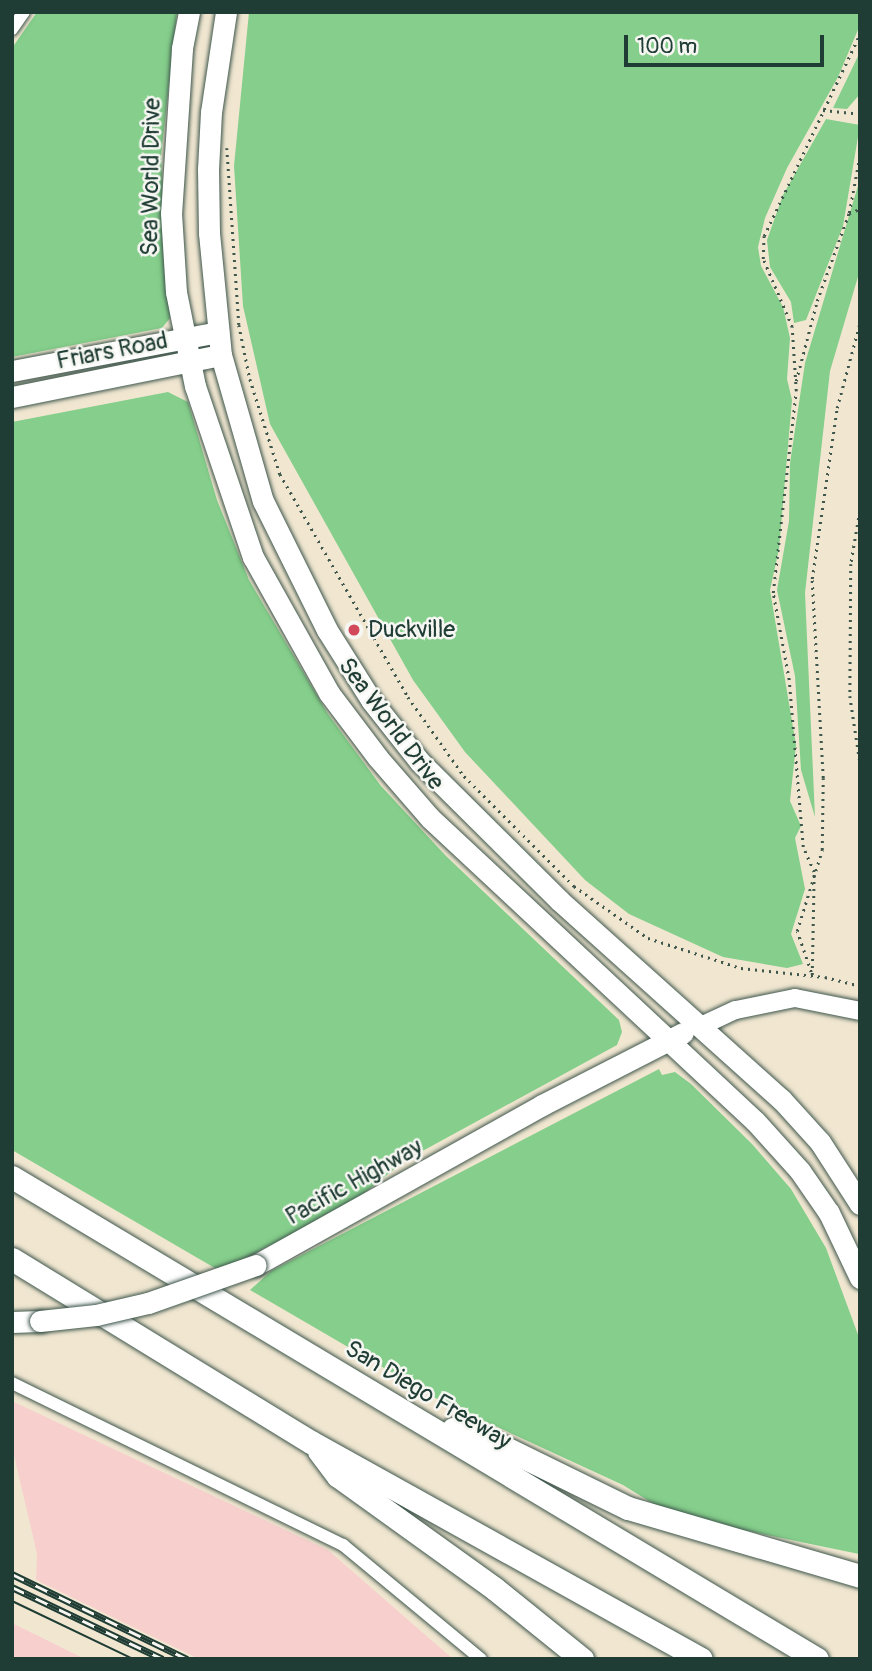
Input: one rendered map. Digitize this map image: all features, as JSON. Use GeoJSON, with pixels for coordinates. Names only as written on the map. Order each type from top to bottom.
{"type":"FeatureCollection","features":[{"type":"Feature","properties":{"kind":"highway","name":"San Diego Freeway"},"geometry":{"type":"LineString","coordinates":[[12,1177],[817,1659]]}},
{"type":"Feature","properties":{"kind":"highway"},"geometry":{"type":"LineString","coordinates":[[12,1259],[311,1442],[702,1659]]}},
{"type":"Feature","properties":{"kind":"highway"},"geometry":{"type":"LineString","coordinates":[[416,1417],[487,1440],[566,1481],[660,1520],[860,1576]]}},
{"type":"Feature","properties":{"kind":"highway"},"geometry":{"type":"LineString","coordinates":[[311,1442],[338,1476],[495,1589],[582,1659]]}},
{"type":"Feature","properties":{"kind":"main road","name":"Sea World Drive"},"geometry":{"type":"LineString","coordinates":[[189,12],[182,49],[171,213],[185,338],[189,363],[226,488],[253,556],[329,693],[430,818],[670,1038],[800,1171],[829,1213],[860,1278]]}},
{"type":"Feature","properties":{"kind":"main road","name":"Sea World Drive"},"geometry":{"type":"LineString","coordinates":[[226,12],[211,113],[208,169],[221,355],[263,501],[327,630],[371,700],[466,812],[701,1026],[820,1142],[860,1204]]}},
{"type":"Feature","properties":{"kind":"main road","name":"Friars Road"},"geometry":{"type":"LineString","coordinates":[[12,371],[218,332]]}},
{"type":"Feature","properties":{"kind":"main road","name":"Friars Road"},"geometry":{"type":"LineString","coordinates":[[12,397],[221,355]]}},
{"type":"Feature","properties":{"kind":"main road"},"geometry":{"type":"LineString","coordinates":[[701,1026],[736,1010],[794,998],[860,1011]]}},
{"type":"Feature","properties":{"kind":"main road","name":"Pacific Highway"},"geometry":{"type":"LineString","coordinates":[[12,1322],[96,1315],[148,1303],[256,1265],[670,1038],[701,1026]]}},
{"type":"Feature","properties":{"kind":"street"},"geometry":{"type":"LineString","coordinates":[[12,29],[24,12]]}},
{"type":"Feature","properties":{"kind":"street"},"geometry":{"type":"LineString","coordinates":[[12,1383],[343,1545],[481,1659]]}},
{"type":"Feature","properties":{"kind":"path"},"geometry":{"type":"LineString","coordinates":[[796,384],[792,327],[763,259],[764,236],[860,34]]}},
{"type":"Feature","properties":{"kind":"path"},"geometry":{"type":"LineString","coordinates":[[823,110],[860,114]]}},
{"type":"Feature","properties":{"kind":"path"},"geometry":{"type":"LineString","coordinates":[[227,143],[239,325],[269,442],[280,474],[408,697],[464,776],[574,886],[622,923],[661,943],[718,961],[812,975],[860,986]]}},
{"type":"Feature","properties":{"kind":"path"},"geometry":{"type":"LineString","coordinates":[[812,975],[814,872],[803,847],[789,680],[773,593],[796,384],[817,301],[849,213],[860,155]]}},
{"type":"Feature","properties":{"kind":"path"},"geometry":{"type":"LineString","coordinates":[[849,213],[860,209]]}},
{"type":"Feature","properties":{"kind":"path"},"geometry":{"type":"LineString","coordinates":[[812,975],[797,931],[822,850],[823,778],[812,579],[837,408],[860,321]]}},
{"type":"Feature","properties":{"kind":"path"},"geometry":{"type":"LineString","coordinates":[[860,511],[851,564],[849,696],[860,762]]}},
{"type":"Feature","properties":{"kind":"shaded area"},"geometry":{"type":"Polygon","coordinates":[[[12,1401],[328,1550],[453,1659],[199,1659],[36,1580],[37,1554],[12,1447],[12,1401]]]}},
{"type":"Feature","properties":{"kind":"shaded area"},"geometry":{"type":"Polygon","coordinates":[[[12,1623],[85,1659],[12,1659],[12,1623]]]}},
{"type":"Feature","properties":{"kind":"green space"},"geometry":{"type":"Polygon","coordinates":[[[37,12],[177,12],[161,156],[170,318],[162,328],[12,357],[12,48],[37,12]]]}},
{"type":"Feature","properties":{"kind":"green space"},"geometry":{"type":"Polygon","coordinates":[[[249,12],[860,12],[860,25],[838,77],[787,168],[765,218],[758,247],[761,266],[783,307],[790,338],[787,379],[792,400],[779,549],[770,590],[796,745],[790,801],[801,826],[795,838],[805,889],[791,934],[803,964],[787,968],[723,957],[629,914],[585,880],[465,752],[413,680],[270,424],[243,306],[234,166],[249,12]]]}},
{"type":"Feature","properties":{"kind":"green space"},"geometry":{"type":"Polygon","coordinates":[[[860,52],[860,94],[847,109],[833,108],[860,52]]]}},
{"type":"Feature","properties":{"kind":"green space"},"geometry":{"type":"Polygon","coordinates":[[[826,119],[860,125],[843,226],[806,320],[794,323],[791,302],[770,267],[767,240],[783,195],[826,119]]]}},
{"type":"Feature","properties":{"kind":"green space"},"geometry":{"type":"Polygon","coordinates":[[[860,179],[860,270],[830,371],[805,593],[815,817],[801,770],[795,676],[777,590],[789,521],[790,463],[805,363],[860,179]]]}},
{"type":"Feature","properties":{"kind":"green space"},"geometry":{"type":"Polygon","coordinates":[[[168,392],[188,402],[217,500],[249,580],[328,714],[381,786],[446,856],[619,1020],[622,1032],[617,1045],[406,1160],[350,1204],[220,1271],[12,1150],[12,422],[168,392]]]}},
{"type":"Feature","properties":{"kind":"green space"},"geometry":{"type":"Polygon","coordinates":[[[659,1069],[662,1075],[675,1072],[691,1084],[752,1144],[791,1189],[826,1248],[860,1340],[859,1554],[724,1526],[657,1506],[623,1485],[439,1400],[250,1290],[271,1271],[659,1069]]]}},
{"type":"Feature","properties":{"kind":"tram line"},"geometry":{"type":"LineString","coordinates":[[12,1601],[133,1659]]}},
{"type":"Feature","properties":{"kind":"railway"},"geometry":{"type":"LineString","coordinates":[[12,1574],[187,1659]]}},
{"type":"Feature","properties":{"kind":"railway"},"geometry":{"type":"LineString","coordinates":[[12,1587],[163,1659]]}},
{"type":"Feature","properties":{"kind":"place","name":"Duckville"},"geometry":{"type":"Point","coordinates":[354,630]}}]}
